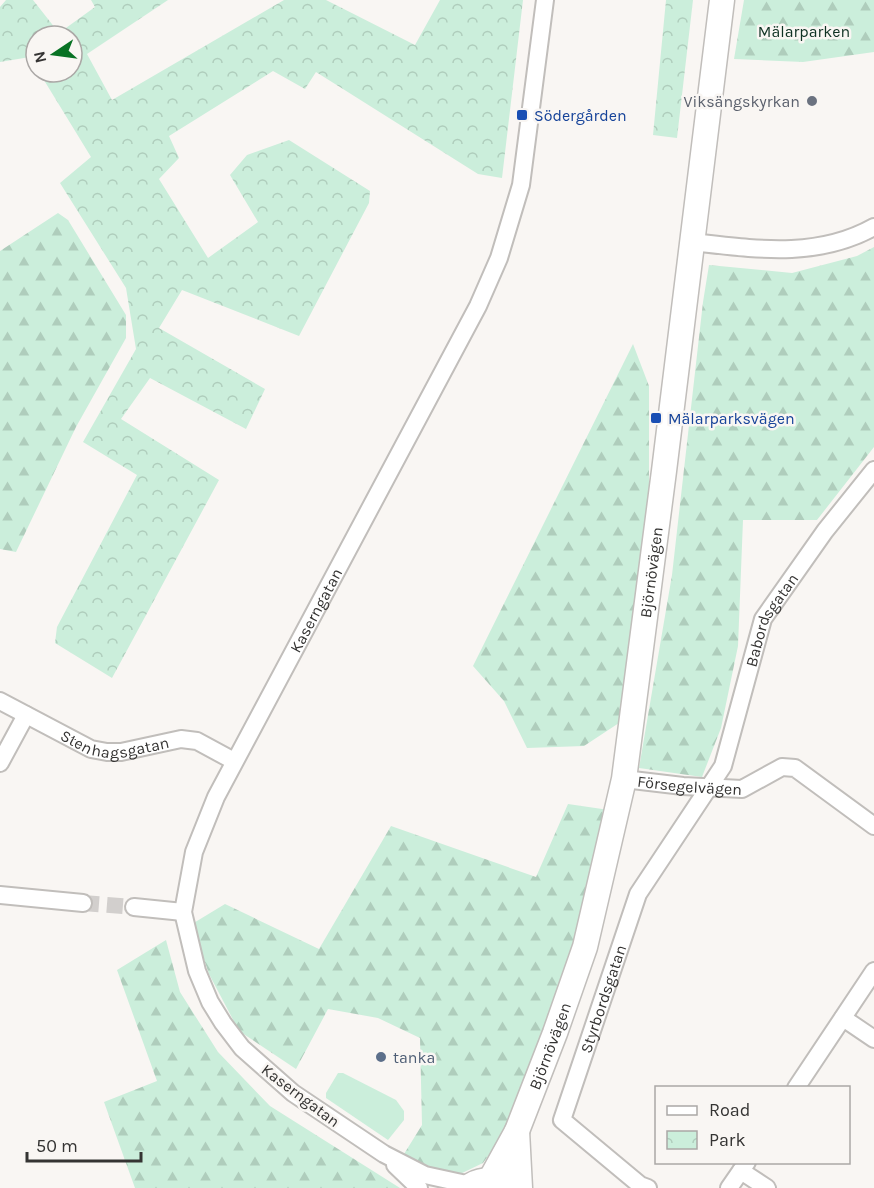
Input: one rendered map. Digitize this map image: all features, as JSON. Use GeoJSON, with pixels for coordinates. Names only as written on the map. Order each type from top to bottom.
{"type":"FeatureCollection","features":[{"type":"Feature","properties":{"kind":"main road","name":"Björnövägen"},"geometry":{"type":"LineString","coordinates":[[485,1185],[517,1131],[585,947],[624,779],[722,0]]}},
{"type":"Feature","properties":{"kind":"main road","name":"Björnövägen"},"geometry":{"type":"LineString","coordinates":[[517,1131],[520,1188]]}},
{"type":"Feature","properties":{"kind":"street","name":"Kaserngatan"},"geometry":{"type":"LineString","coordinates":[[485,1185],[425,1175],[384,1155],[308,1104],[242,1048],[210,1002],[197,971],[183,912],[194,852],[216,797],[478,306],[499,258],[521,185],[545,0]]}},
{"type":"Feature","properties":{"kind":"street"},"geometry":{"type":"LineString","coordinates":[[692,242],[760,250],[806,249],[850,238],[874,227]]}},
{"type":"Feature","properties":{"kind":"street","name":"Babordsgatan"},"geometry":{"type":"LineString","coordinates":[[707,788],[723,765],[763,619],[825,531],[874,470]]}},
{"type":"Feature","properties":{"kind":"street","name":"Stenhagsgatan"},"geometry":{"type":"LineString","coordinates":[[0,701],[73,740],[99,751],[121,752],[181,738],[197,741],[234,761]]}},
{"type":"Feature","properties":{"kind":"street"},"geometry":{"type":"LineString","coordinates":[[0,763],[26,715]]}},
{"type":"Feature","properties":{"kind":"street","name":"Försegelvägen"},"geometry":{"type":"LineString","coordinates":[[624,779],[707,788],[742,789],[782,767],[795,768],[874,826]]}},
{"type":"Feature","properties":{"kind":"street","name":"Styrbordsgatan"},"geometry":{"type":"LineString","coordinates":[[648,1188],[640,1185],[562,1119],[638,894],[707,788]]}},
{"type":"Feature","properties":{"kind":"street"},"geometry":{"type":"LineString","coordinates":[[0,895],[84,903]]}},
{"type":"Feature","properties":{"kind":"street"},"geometry":{"type":"LineString","coordinates":[[134,907],[183,912]]}},
{"type":"Feature","properties":{"kind":"street"},"geometry":{"type":"LineString","coordinates":[[797,1086],[874,971]]}},
{"type":"Feature","properties":{"kind":"street"},"geometry":{"type":"LineString","coordinates":[[843,1018],[874,1039]]}},
{"type":"Feature","properties":{"kind":"street","name":"Kaserngatan"},"geometry":{"type":"LineString","coordinates":[[384,1155],[419,1188]]}},
{"type":"Feature","properties":{"kind":"street"},"geometry":{"type":"LineString","coordinates":[[729,1188],[744,1167],[767,1188]]}},
{"type":"Feature","properties":{"kind":"green space"},"geometry":{"type":"Polygon","coordinates":[[[6,0],[33,0],[52,24],[24,24],[24,58],[0,62],[0,7],[6,0]]]}},
{"type":"Feature","properties":{"kind":"green space"},"geometry":{"type":"Polygon","coordinates":[[[91,0],[168,0],[87,54],[112,100],[284,0],[326,0],[415,45],[440,0],[523,0],[502,178],[478,174],[316,72],[305,89],[273,71],[169,136],[179,158],[159,179],[208,258],[258,222],[230,175],[247,155],[289,140],[370,191],[369,203],[299,336],[182,290],[159,328],[265,389],[246,429],[150,378],[121,419],[219,480],[112,678],[55,643],[57,627],[137,475],[83,442],[136,349],[126,288],[60,183],[91,157],[46,84],[84,84],[84,24],[71,24],[95,7],[91,0]]]}},
{"type":"Feature","properties":{"kind":"green space"},"geometry":{"type":"Polygon","coordinates":[[[666,0],[693,0],[677,138],[653,135],[666,0]]]}},
{"type":"Feature","properties":{"kind":"green space","name":"Mälarparken"},"geometry":{"type":"Polygon","coordinates":[[[744,0],[874,0],[874,52],[803,62],[734,59],[744,0]]]}},
{"type":"Feature","properties":{"kind":"green space"},"geometry":{"type":"Polygon","coordinates":[[[58,213],[68,220],[126,315],[126,338],[76,427],[16,552],[0,549],[0,251],[58,213]]]}},
{"type":"Feature","properties":{"kind":"green space"},"geometry":{"type":"Polygon","coordinates":[[[874,247],[874,447],[817,520],[743,520],[738,646],[721,728],[702,777],[639,768],[672,575],[709,265],[792,273],[857,256],[874,247]]]}},
{"type":"Feature","properties":{"kind":"green space"},"geometry":{"type":"Polygon","coordinates":[[[633,344],[649,386],[649,517],[622,721],[584,746],[527,748],[504,701],[473,666],[633,344]]]}},
{"type":"Feature","properties":{"kind":"green space"},"geometry":{"type":"Polygon","coordinates":[[[568,804],[609,810],[599,861],[547,1039],[500,1140],[483,1163],[458,1175],[441,1172],[404,1154],[422,1125],[420,1038],[378,1018],[328,1009],[296,1069],[239,1031],[209,974],[192,924],[225,904],[319,949],[391,826],[536,877],[568,804]]]}},
{"type":"Feature","properties":{"kind":"green space"},"geometry":{"type":"Polygon","coordinates":[[[166,940],[180,992],[218,1052],[270,1106],[400,1188],[135,1188],[104,1102],[157,1081],[117,970],[166,940]]]}},
{"type":"Feature","properties":{"kind":"green space"},"geometry":{"type":"Polygon","coordinates":[[[338,1073],[343,1073],[396,1100],[404,1111],[404,1120],[388,1140],[326,1098],[326,1093],[338,1073]]]}},
{"type":"Feature","properties":{"kind":"tunnel"},"geometry":{"type":"LineString","coordinates":[[83,903],[134,907]]}},
{"type":"Feature","properties":{"kind":"place","name":"Viksängskyrkan"},"geometry":{"type":"Point","coordinates":[812,101]}},
{"type":"Feature","properties":{"kind":"place","name":"Södergården"},"geometry":{"type":"Point","coordinates":[522,115]}},
{"type":"Feature","properties":{"kind":"place","name":"Mälarparksvägen"},"geometry":{"type":"Point","coordinates":[656,418]}},
{"type":"Feature","properties":{"kind":"place","name":"tanka"},"geometry":{"type":"Point","coordinates":[381,1057]}}]}
